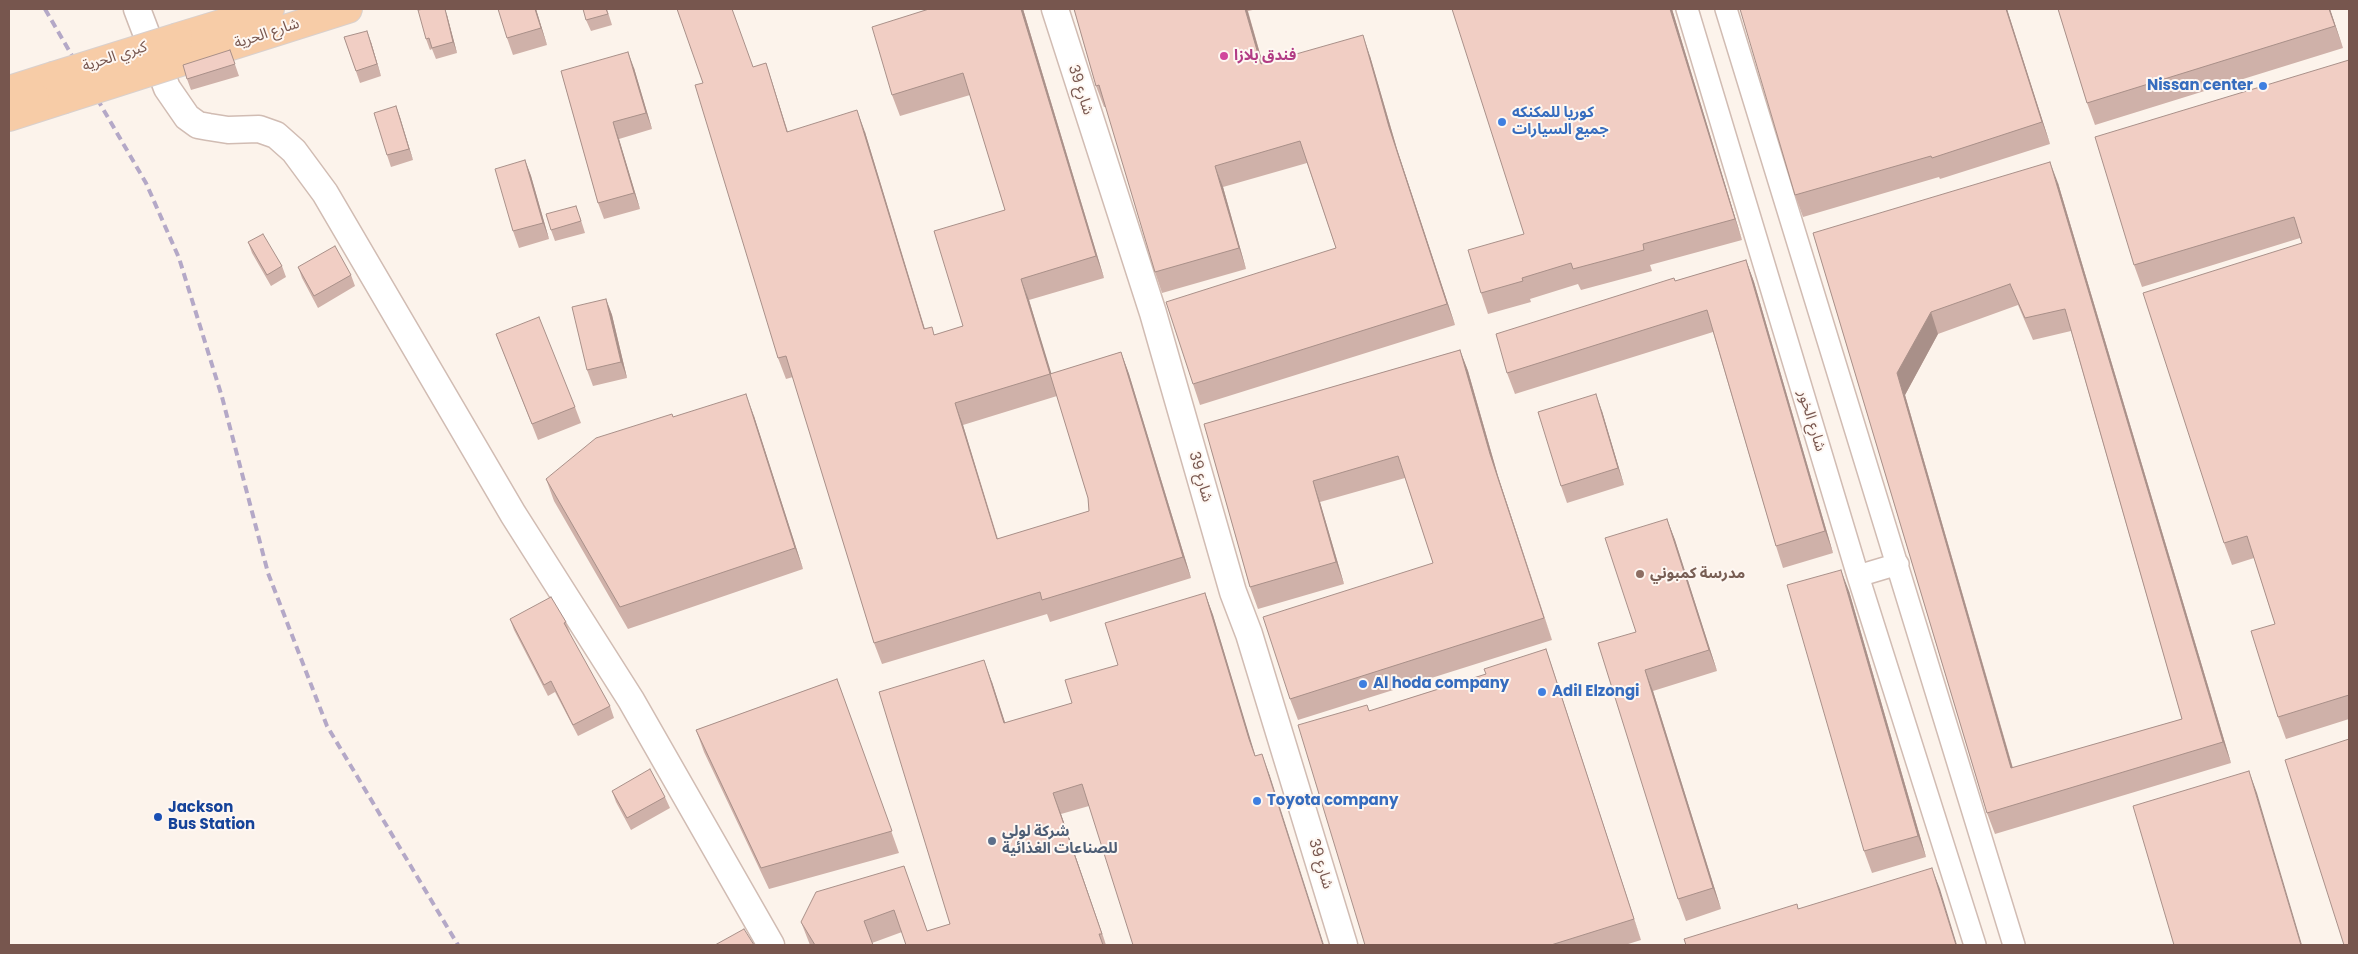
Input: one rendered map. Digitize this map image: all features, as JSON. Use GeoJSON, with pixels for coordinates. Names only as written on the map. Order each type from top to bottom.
{"type":"FeatureCollection","features":[{"type":"Feature","properties":{"kind":"main road","name":"شارع الحرية"},"geometry":{"type":"LineString","coordinates":[[182,48],[270,9]]}},
{"type":"Feature","properties":{"kind":"main road","name":"شارع الحرية"},"geometry":{"type":"LineString","coordinates":[[182,48],[348,9]]}},
{"type":"Feature","properties":{"kind":"main road","name":"كبري الحرية"},"geometry":{"type":"LineString","coordinates":[[57,88],[182,48]]}},
{"type":"Feature","properties":{"kind":"main road"},"geometry":{"type":"LineString","coordinates":[[9,90],[57,88]]}},
{"type":"Feature","properties":{"kind":"main road"},"geometry":{"type":"LineString","coordinates":[[9,117],[57,88]]}},
{"type":"Feature","properties":{"kind":"street"},"geometry":{"type":"LineString","coordinates":[[137,9],[167,88],[187,117],[204,126],[228,130],[260,129],[276,135],[294,151],[325,193],[513,514],[631,700],[771,945]]}},
{"type":"Feature","properties":{"kind":"street","name":"شارع 39"},"geometry":{"type":"LineString","coordinates":[[1055,9],[1153,313],[1233,592],[1258,662],[1344,945]]}},
{"type":"Feature","properties":{"kind":"street","name":"شارع الخور"},"geometry":{"type":"LineString","coordinates":[[1687,9],[1858,576],[1975,945]]}},
{"type":"Feature","properties":{"kind":"street"},"geometry":{"type":"LineString","coordinates":[[1726,9],[1992,868],[2014,945]]}},
{"type":"Feature","properties":{"kind":"street"},"geometry":{"type":"LineString","coordinates":[[1858,576],[1898,564]]}},
{"type":"Feature","properties":{"kind":"building"},"geometry":{"type":"Polygon","coordinates":[[[445,9],[453,42],[432,48],[429,38],[426,39],[418,10],[445,9]]]}},
{"type":"Feature","properties":{"kind":"building"},"geometry":{"type":"Polygon","coordinates":[[[498,9],[535,9],[541,28],[507,38],[498,9]]]}},
{"type":"Feature","properties":{"kind":"building"},"geometry":{"type":"Polygon","coordinates":[[[583,9],[606,9],[608,14],[586,20],[583,9]]]}},
{"type":"Feature","properties":{"kind":"building"},"geometry":{"type":"Polygon","coordinates":[[[677,9],[732,9],[753,67],[766,63],[787,132],[857,110],[924,329],[932,327],[934,335],[963,326],[934,231],[1005,210],[963,73],[892,95],[872,27],[929,9],[1021,9],[1096,256],[1021,279],[1050,374],[1121,352],[1183,557],[1042,600],[1040,592],[874,643],[786,356],[778,358],[695,85],[703,83],[677,9]],[[1050,374],[955,403],[997,539],[1089,511],[1088,498],[1050,374]]]}},
{"type":"Feature","properties":{"kind":"building"},"geometry":{"type":"Polygon","coordinates":[[[1074,9],[1245,9],[1261,64],[1363,35],[1389,127],[1447,304],[1193,384],[1166,302],[1336,248],[1300,141],[1215,166],[1239,248],[1155,272],[1099,85],[1096,86],[1074,9]]]}},
{"type":"Feature","properties":{"kind":"building"},"geometry":{"type":"Polygon","coordinates":[[[1452,9],[1670,9],[1735,219],[1643,244],[1644,250],[1573,269],[1571,263],[1522,278],[1523,281],[1481,293],[1468,250],[1524,234],[1452,9]]]}},
{"type":"Feature","properties":{"kind":"building"},"geometry":{"type":"Polygon","coordinates":[[[1740,9],[2006,9],[2042,122],[1932,158],[1931,156],[1795,195],[1740,9]]]}},
{"type":"Feature","properties":{"kind":"building"},"geometry":{"type":"Polygon","coordinates":[[[2058,9],[2329,9],[2335,26],[2087,103],[2058,9]]]}},
{"type":"Feature","properties":{"kind":"building"},"geometry":{"type":"Polygon","coordinates":[[[367,31],[377,64],[356,71],[344,37],[367,31]]]}},
{"type":"Feature","properties":{"kind":"building"},"geometry":{"type":"Polygon","coordinates":[[[230,50],[235,64],[187,79],[183,65],[230,50]]]}},
{"type":"Feature","properties":{"kind":"building"},"geometry":{"type":"Polygon","coordinates":[[[628,52],[646,113],[613,122],[634,193],[598,203],[561,71],[628,52]]]}},
{"type":"Feature","properties":{"kind":"building"},"geometry":{"type":"Polygon","coordinates":[[[2349,60],[2349,695],[2278,717],[2251,631],[2275,624],[2247,536],[2224,543],[2143,293],[2302,243],[2294,217],[2134,265],[2095,137],[2349,60]]]}},
{"type":"Feature","properties":{"kind":"building"},"geometry":{"type":"Polygon","coordinates":[[[396,106],[409,149],[387,155],[374,113],[396,106]]]}},
{"type":"Feature","properties":{"kind":"building"},"geometry":{"type":"Polygon","coordinates":[[[525,160],[543,223],[513,231],[495,169],[525,160]]]}},
{"type":"Feature","properties":{"kind":"building"},"geometry":{"type":"Polygon","coordinates":[[[2050,162],[2223,742],[1987,813],[1813,233],[2050,162]],[[2010,284],[1931,312],[1897,373],[2011,768],[2182,719],[2065,309],[2025,318],[2010,284]]]}},
{"type":"Feature","properties":{"kind":"building"},"geometry":{"type":"Polygon","coordinates":[[[576,206],[581,221],[551,230],[546,214],[576,206]]]}},
{"type":"Feature","properties":{"kind":"building"},"geometry":{"type":"Polygon","coordinates":[[[263,234],[282,266],[267,275],[248,242],[263,234]]]}},
{"type":"Feature","properties":{"kind":"building"},"geometry":{"type":"Polygon","coordinates":[[[335,246],[351,275],[314,296],[298,267],[335,246]]]}},
{"type":"Feature","properties":{"kind":"building"},"geometry":{"type":"Polygon","coordinates":[[[1746,260],[1825,531],[1776,546],[1707,310],[1507,373],[1496,334],[1674,278],[1675,281],[1746,260]]]}},
{"type":"Feature","properties":{"kind":"building"},"geometry":{"type":"Polygon","coordinates":[[[606,299],[621,362],[587,370],[572,307],[606,299]]]}},
{"type":"Feature","properties":{"kind":"building"},"geometry":{"type":"Polygon","coordinates":[[[539,317],[575,407],[532,424],[496,334],[539,317]]]}},
{"type":"Feature","properties":{"kind":"building"},"geometry":{"type":"Polygon","coordinates":[[[1460,350],[1490,454],[1544,618],[1290,699],[1263,617],[1433,563],[1398,456],[1313,481],[1336,562],[1250,587],[1204,424],[1460,350]]]}},
{"type":"Feature","properties":{"kind":"building"},"geometry":{"type":"Polygon","coordinates":[[[746,394],[795,548],[620,607],[546,479],[596,438],[672,414],[673,417],[746,394]]]}},
{"type":"Feature","properties":{"kind":"building"},"geometry":{"type":"Polygon","coordinates":[[[1596,394],[1618,468],[1561,486],[1538,412],[1596,394]]]}},
{"type":"Feature","properties":{"kind":"building"},"geometry":{"type":"Polygon","coordinates":[[[1667,519],[1709,650],[1645,670],[1713,888],[1678,899],[1598,643],[1636,632],[1605,538],[1667,519]]]}},
{"type":"Feature","properties":{"kind":"building"},"geometry":{"type":"Polygon","coordinates":[[[1841,570],[1918,836],[1864,851],[1787,585],[1841,570]]]}},
{"type":"Feature","properties":{"kind":"building"},"geometry":{"type":"Polygon","coordinates":[[[1205,593],[1249,739],[1255,756],[1262,754],[1323,945],[1133,945],[1082,784],[1053,793],[1102,934],[1099,934],[1103,945],[906,945],[894,910],[864,921],[873,945],[815,945],[801,922],[816,892],[904,866],[927,931],[950,924],[879,692],[984,660],[1004,723],[1072,703],[1065,680],[1118,665],[1105,623],[1205,593]]]}},
{"type":"Feature","properties":{"kind":"building"},"geometry":{"type":"Polygon","coordinates":[[[551,597],[610,706],[573,725],[551,681],[544,685],[510,619],[551,597]]]}},
{"type":"Feature","properties":{"kind":"building"},"geometry":{"type":"Polygon","coordinates":[[[1546,649],[1634,919],[1551,945],[1365,945],[1298,725],[1367,705],[1369,711],[1486,674],[1484,669],[1546,649]]]}},
{"type":"Feature","properties":{"kind":"building"},"geometry":{"type":"Polygon","coordinates":[[[837,679],[892,831],[761,868],[696,730],[837,679]]]}},
{"type":"Feature","properties":{"kind":"building"},"geometry":{"type":"Polygon","coordinates":[[[2349,739],[2349,945],[2344,945],[2285,760],[2349,739]]]}},
{"type":"Feature","properties":{"kind":"building"},"geometry":{"type":"Polygon","coordinates":[[[650,769],[665,797],[627,818],[612,791],[650,769]]]}},
{"type":"Feature","properties":{"kind":"building"},"geometry":{"type":"Polygon","coordinates":[[[2249,771],[2301,945],[2174,945],[2133,806],[2249,771]]]}},
{"type":"Feature","properties":{"kind":"building"},"geometry":{"type":"Polygon","coordinates":[[[1932,868],[1956,945],[1686,945],[1684,939],[1797,904],[1798,909],[1932,868]]]}},
{"type":"Feature","properties":{"kind":"building"},"geometry":{"type":"Polygon","coordinates":[[[744,929],[754,945],[715,945],[744,929]]]}},
{"type":"Feature","properties":{"kind":"railway"},"geometry":{"type":"LineString","coordinates":[[45,9],[146,183],[179,258],[222,397],[268,573],[327,726],[458,945]]}},
{"type":"Feature","properties":{"kind":"place","name":"فندق بلازا"},"geometry":{"type":"Point","coordinates":[1224,56]}},
{"type":"Feature","properties":{"kind":"place","name":"Nissan center"},"geometry":{"type":"Point","coordinates":[2263,86]}},
{"type":"Feature","properties":{"kind":"place","name":"كوريا للمكنكه جميع السيارات"},"geometry":{"type":"Point","coordinates":[1502,122]}},
{"type":"Feature","properties":{"kind":"place","name":"مدرسة كمبوني"},"geometry":{"type":"Point","coordinates":[1640,574]}},
{"type":"Feature","properties":{"kind":"place","name":"Al hoda company"},"geometry":{"type":"Point","coordinates":[1363,684]}},
{"type":"Feature","properties":{"kind":"place","name":"Adil Elzongi"},"geometry":{"type":"Point","coordinates":[1542,692]}},
{"type":"Feature","properties":{"kind":"place","name":"Toyota company"},"geometry":{"type":"Point","coordinates":[1257,801]}},
{"type":"Feature","properties":{"kind":"place","name":"Jackson Bus Station"},"geometry":{"type":"Point","coordinates":[158,817]}},
{"type":"Feature","properties":{"kind":"place","name":"شركة لولي للصناعات الغذائية"},"geometry":{"type":"Point","coordinates":[992,841]}}]}
